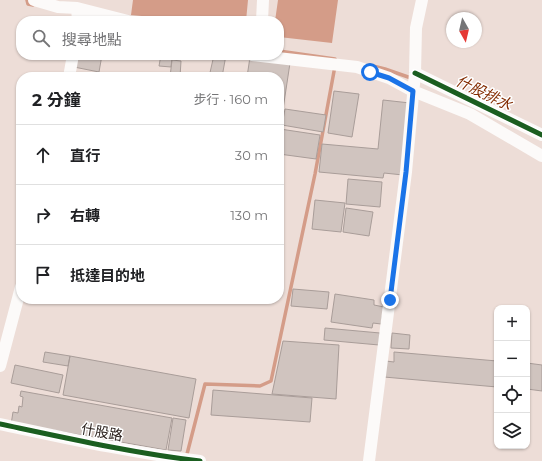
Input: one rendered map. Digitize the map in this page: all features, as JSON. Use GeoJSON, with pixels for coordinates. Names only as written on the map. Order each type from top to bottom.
{"type":"FeatureCollection","features":[{"type":"Feature","properties":{"kind":"street"},"geometry":{"type":"LineString","coordinates":[[34,0],[58,7],[77,16]]}},
{"type":"Feature","properties":{"kind":"street"},"geometry":{"type":"LineString","coordinates":[[262,16],[264,0]]}},
{"type":"Feature","properties":{"kind":"street"},"geometry":{"type":"LineString","coordinates":[[369,461],[406,172],[415,73],[416,28],[422,0]]}},
{"type":"Feature","properties":{"kind":"street"},"geometry":{"type":"LineString","coordinates":[[284,59],[357,67],[389,78],[413,91],[470,114],[542,156]]}},
{"type":"Feature","properties":{"kind":"street"},"geometry":{"type":"LineString","coordinates":[[70,72],[72,60]]}},
{"type":"Feature","properties":{"kind":"street"},"geometry":{"type":"LineString","coordinates":[[415,73],[542,135]]}},
{"type":"Feature","properties":{"kind":"street"},"geometry":{"type":"LineString","coordinates":[[0,366],[16,304]]}},
{"type":"Feature","properties":{"kind":"street","name":"什股路"},"geometry":{"type":"LineString","coordinates":[[0,424],[179,460],[200,461]]}},
{"type":"Feature","properties":{"kind":"shaded area"},"geometry":{"type":"Polygon","coordinates":[[[133,0],[248,0],[246,16],[131,15],[133,0]]]}},
{"type":"Feature","properties":{"kind":"shaded area"},"geometry":{"type":"Polygon","coordinates":[[[278,0],[338,0],[332,43],[284,38],[284,16],[276,16],[278,0]]]}},
{"type":"Feature","properties":{"kind":"building"},"geometry":{"type":"Polygon","coordinates":[[[75,60],[101,60],[99,72],[74,67],[75,60]]]}},
{"type":"Feature","properties":{"kind":"building"},"geometry":{"type":"Polygon","coordinates":[[[160,60],[172,60],[171,67],[159,66],[160,60]]]}},
{"type":"Feature","properties":{"kind":"building"},"geometry":{"type":"Polygon","coordinates":[[[172,60],[181,61],[180,72],[171,72],[172,60]]]}},
{"type":"Feature","properties":{"kind":"building"},"geometry":{"type":"Polygon","coordinates":[[[213,60],[225,60],[223,72],[210,72],[213,60]]]}},
{"type":"Feature","properties":{"kind":"building"},"geometry":{"type":"Polygon","coordinates":[[[250,60],[270,60],[290,63],[284,103],[284,72],[248,72],[250,60]]]}},
{"type":"Feature","properties":{"kind":"building"},"geometry":{"type":"Polygon","coordinates":[[[334,91],[359,94],[352,137],[328,133],[334,91]]]}},
{"type":"Feature","properties":{"kind":"building"},"geometry":{"type":"Polygon","coordinates":[[[383,100],[410,103],[403,175],[384,173],[383,178],[319,172],[322,144],[378,149],[383,100]]]}},
{"type":"Feature","properties":{"kind":"building"},"geometry":{"type":"Polygon","coordinates":[[[285,109],[326,115],[323,132],[284,125],[285,109]]]}},
{"type":"Feature","properties":{"kind":"building"},"geometry":{"type":"Polygon","coordinates":[[[284,130],[320,135],[316,159],[284,155],[284,130]]]}},
{"type":"Feature","properties":{"kind":"building"},"geometry":{"type":"Polygon","coordinates":[[[348,179],[382,182],[380,207],[346,204],[348,179]]]}},
{"type":"Feature","properties":{"kind":"building"},"geometry":{"type":"Polygon","coordinates":[[[315,200],[345,203],[341,232],[312,229],[315,200]]]}},
{"type":"Feature","properties":{"kind":"building"},"geometry":{"type":"Polygon","coordinates":[[[346,208],[373,212],[369,236],[343,232],[346,208]]]}},
{"type":"Feature","properties":{"kind":"building"},"geometry":{"type":"Polygon","coordinates":[[[293,289],[329,292],[327,309],[291,306],[293,289]]]}},
{"type":"Feature","properties":{"kind":"building"},"geometry":{"type":"Polygon","coordinates":[[[335,294],[374,300],[374,305],[384,307],[381,324],[373,323],[372,328],[331,322],[335,294]]]}},
{"type":"Feature","properties":{"kind":"building"},"geometry":{"type":"Polygon","coordinates":[[[325,328],[380,333],[379,345],[324,340],[325,328]]]}},
{"type":"Feature","properties":{"kind":"building"},"geometry":{"type":"Polygon","coordinates":[[[392,333],[410,335],[409,349],[391,348],[392,333]]]}},
{"type":"Feature","properties":{"kind":"building"},"geometry":{"type":"Polygon","coordinates":[[[283,341],[339,345],[336,399],[272,394],[283,341]]]}},
{"type":"Feature","properties":{"kind":"building"},"geometry":{"type":"Polygon","coordinates":[[[45,352],[70,356],[68,366],[43,362],[45,352]]]}},
{"type":"Feature","properties":{"kind":"building"},"geometry":{"type":"Polygon","coordinates":[[[394,352],[494,361],[494,387],[384,377],[386,361],[394,362],[394,352]]]}},
{"type":"Feature","properties":{"kind":"building"},"geometry":{"type":"Polygon","coordinates":[[[70,356],[196,379],[189,418],[63,395],[70,356]]]}},
{"type":"Feature","properties":{"kind":"building"},"geometry":{"type":"Polygon","coordinates":[[[530,363],[542,365],[542,391],[530,389],[530,363]]]}},
{"type":"Feature","properties":{"kind":"building"},"geometry":{"type":"Polygon","coordinates":[[[15,365],[63,375],[59,393],[11,383],[15,365]]]}},
{"type":"Feature","properties":{"kind":"building"},"geometry":{"type":"Polygon","coordinates":[[[213,390],[312,398],[310,422],[211,415],[213,390]]]}},
{"type":"Feature","properties":{"kind":"building"},"geometry":{"type":"Polygon","coordinates":[[[21,391],[172,418],[166,450],[52,430],[10,431],[13,412],[18,413],[19,406],[22,407],[23,397],[20,396],[21,391]]]}},
{"type":"Feature","properties":{"kind":"building"},"geometry":{"type":"Polygon","coordinates":[[[173,418],[186,420],[181,451],[168,450],[173,418]]]}},
{"type":"Feature","properties":{"kind":"waterway"},"geometry":{"type":"LineString","coordinates":[[27,0],[28,4],[33,5]]}},
{"type":"Feature","properties":{"kind":"waterway"},"geometry":{"type":"LineString","coordinates":[[284,52],[335,59]]}},
{"type":"Feature","properties":{"kind":"waterway"},"geometry":{"type":"LineString","coordinates":[[369,65],[411,77]]}},
{"type":"Feature","properties":{"kind":"waterway"},"geometry":{"type":"LineString","coordinates":[[186,458],[205,384],[260,386],[271,381],[315,174],[335,66]]}},
{"type":"Feature","properties":{"kind":"cycle path"},"geometry":{"type":"LineString","coordinates":[[415,73],[542,135]]}},
{"type":"Feature","properties":{"kind":"cycle path"},"geometry":{"type":"LineString","coordinates":[[0,424],[75,440],[200,461]]}},
{"type":"Feature","properties":{"kind":"route"},"geometry":{"type":"LineString","coordinates":[[370,72],[389,78],[413,91],[406,172],[390,300]]}},
{"type":"Feature","properties":{"kind":"water label","name":"什股排水"},"geometry":{"type":"Point","coordinates":[484,93]}}]}
